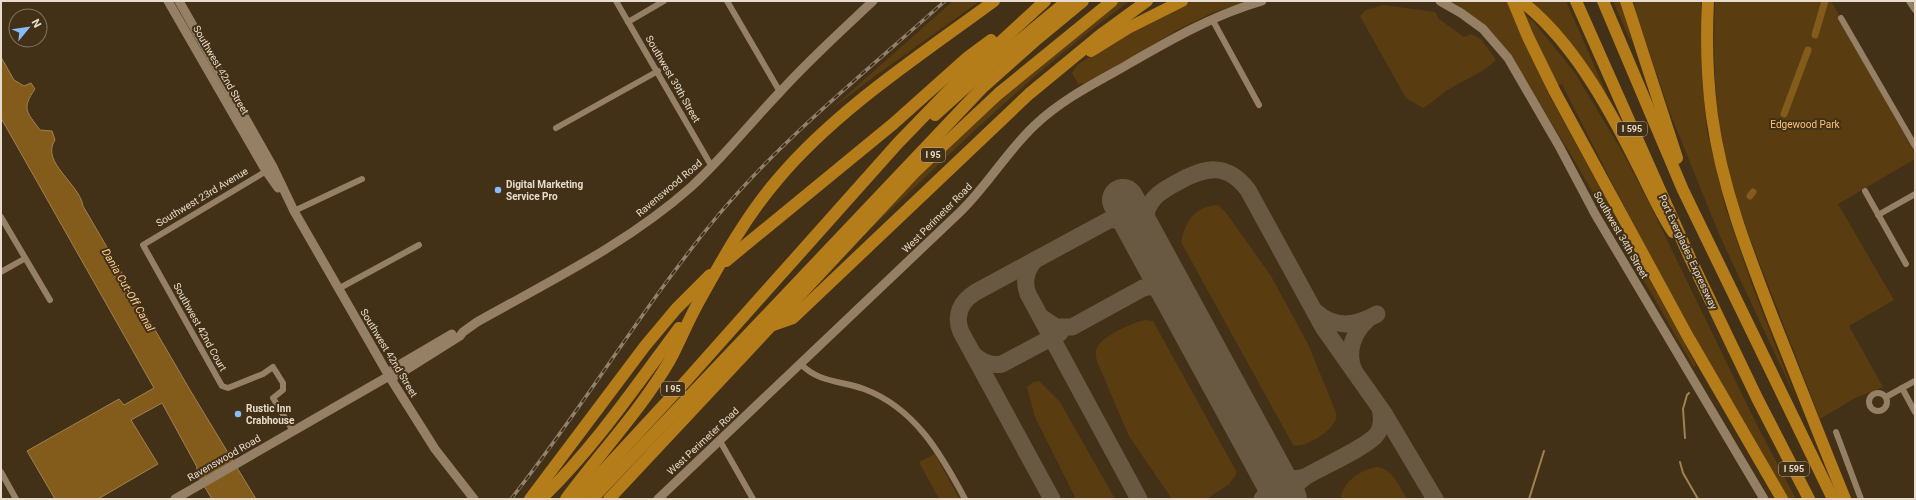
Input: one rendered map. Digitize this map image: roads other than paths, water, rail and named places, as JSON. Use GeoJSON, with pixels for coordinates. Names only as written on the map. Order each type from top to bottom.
{"type":"FeatureCollection","features":[{"type":"Feature","properties":{"kind":"highway"},"geometry":{"type":"LineString","coordinates":[[566,499],[626,423],[665,367],[698,303],[748,217],[760,200],[799,155],[858,102],[994,1]]}},
{"type":"Feature","properties":{"kind":"highway","name":"I 95"},"geometry":{"type":"LineString","coordinates":[[570,499],[774,276],[895,138],[959,71],[1033,1]]}},
{"type":"Feature","properties":{"kind":"highway"},"geometry":{"type":"LineString","coordinates":[[576,499],[685,382],[866,178],[960,78],[1045,1]]}},
{"type":"Feature","properties":{"kind":"highway"},"geometry":{"type":"LineString","coordinates":[[866,178],[889,164],[948,103],[988,67],[1067,1]]}},
{"type":"Feature","properties":{"kind":"highway"},"geometry":{"type":"LineString","coordinates":[[592,499],[919,152],[982,88],[1037,39],[1083,1]]}},
{"type":"Feature","properties":{"kind":"highway"},"geometry":{"type":"LineString","coordinates":[[919,152],[1031,56],[1100,1]]}},
{"type":"Feature","properties":{"kind":"highway","name":"I 95"},"geometry":{"type":"LineString","coordinates":[[609,499],[770,326],[931,157],[998,94],[1112,1]]}},
{"type":"Feature","properties":{"kind":"highway"},"geometry":{"type":"LineString","coordinates":[[770,326],[793,318],[1029,94],[1098,38],[1148,1]]}},
{"type":"Feature","properties":{"kind":"highway"},"geometry":{"type":"LineString","coordinates":[[1029,94],[1100,46],[1133,26],[1182,1]]}},
{"type":"Feature","properties":{"kind":"highway"},"geometry":{"type":"LineString","coordinates":[[1513,1],[1528,37],[1555,92],[1687,335],[1782,499]]}},
{"type":"Feature","properties":{"kind":"highway"},"geometry":{"type":"LineString","coordinates":[[1520,1],[1553,32],[1586,76],[1626,142],[1663,218],[1690,258]]}},
{"type":"Feature","properties":{"kind":"highway","name":"Port Everglades Expressway"},"geometry":{"type":"LineString","coordinates":[[1576,1],[1690,258],[1754,391],[1809,499]]}},
{"type":"Feature","properties":{"kind":"highway","name":"I 595"},"geometry":{"type":"LineString","coordinates":[[1603,1],[1683,190],[1832,499]]}},
{"type":"Feature","properties":{"kind":"highway"},"geometry":{"type":"LineString","coordinates":[[1626,1],[1681,170],[1683,190]]}},
{"type":"Feature","properties":{"kind":"highway"},"geometry":{"type":"LineString","coordinates":[[1708,1],[1708,75],[1712,117],[1720,161],[1734,213],[1754,271],[1845,499]]}},
{"type":"Feature","properties":{"kind":"highway"},"geometry":{"type":"LineString","coordinates":[[530,499],[645,346],[676,308],[706,279],[760,233],[893,124],[968,57],[991,40]]}},
{"type":"Feature","properties":{"kind":"highway"},"geometry":{"type":"LineString","coordinates":[[541,499],[557,484],[610,422],[698,303]]}},
{"type":"Feature","properties":{"kind":"street","name":"Southwest 42nd Street"},"geometry":{"type":"LineString","coordinates":[[168,1],[294,211],[389,376],[434,449],[474,499]]}},
{"type":"Feature","properties":{"kind":"street","name":"Southwest 42nd Street"},"geometry":{"type":"LineString","coordinates":[[179,1],[269,169]]}},
{"type":"Feature","properties":{"kind":"street","name":"Southwest 39th Street"},"geometry":{"type":"LineString","coordinates":[[616,1],[658,71],[712,167]]}},
{"type":"Feature","properties":{"kind":"street"},"geometry":{"type":"LineString","coordinates":[[628,22],[664,1]]}},
{"type":"Feature","properties":{"kind":"street"},"geometry":{"type":"LineString","coordinates":[[727,1],[780,92]]}},
{"type":"Feature","properties":{"kind":"street","name":"Ravenswood Road"},"geometry":{"type":"LineString","coordinates":[[176,499],[389,376],[398,375],[460,336],[463,332],[617,242],[656,216],[690,188],[712,167],[780,92],[872,1]]}},
{"type":"Feature","properties":{"kind":"street","name":"West Perimeter Road"},"geometry":{"type":"LineString","coordinates":[[658,499],[968,204],[982,189],[1011,149],[1043,118],[1084,89],[1182,33],[1212,19],[1262,1]]}},
{"type":"Feature","properties":{"kind":"street","name":"Southwest 34th Street"},"geometry":{"type":"LineString","coordinates":[[1440,1],[1461,13],[1479,26],[1508,58],[1559,146],[1595,214],[1764,499]]}},
{"type":"Feature","properties":{"kind":"street"},"geometry":{"type":"LineString","coordinates":[[1909,1],[1915,10]]}},
{"type":"Feature","properties":{"kind":"street"},"geometry":{"type":"LineString","coordinates":[[1841,18],[1914,143]]}},
{"type":"Feature","properties":{"kind":"street"},"geometry":{"type":"LineString","coordinates":[[1212,19],[1259,105]]}},
{"type":"Feature","properties":{"kind":"street"},"geometry":{"type":"LineString","coordinates":[[556,128],[658,71]]}},
{"type":"Feature","properties":{"kind":"street","name":"Southwest 23rd Avenue"},"geometry":{"type":"LineString","coordinates":[[143,245],[269,169]]}},
{"type":"Feature","properties":{"kind":"street"},"geometry":{"type":"LineString","coordinates":[[294,211],[362,179]]}},
{"type":"Feature","properties":{"kind":"street"},"geometry":{"type":"LineString","coordinates":[[1864,191],[1906,264]]}},
{"type":"Feature","properties":{"kind":"street"},"geometry":{"type":"LineString","coordinates":[[1878,215],[1915,194]]}},
{"type":"Feature","properties":{"kind":"street"},"geometry":{"type":"LineString","coordinates":[[1,217],[24,259],[37,277],[50,300]]}},
{"type":"Feature","properties":{"kind":"street","name":"Southwest 42nd Court"},"geometry":{"type":"LineString","coordinates":[[143,245],[222,386],[228,388],[256,375],[263,374],[273,367],[283,383],[283,390],[273,398],[293,431]]}},
{"type":"Feature","properties":{"kind":"street"},"geometry":{"type":"LineString","coordinates":[[338,288],[419,245]]}},
{"type":"Feature","properties":{"kind":"street"},"geometry":{"type":"LineString","coordinates":[[1,272],[24,259]]}},
{"type":"Feature","properties":{"kind":"street"},"geometry":{"type":"LineString","coordinates":[[801,364],[815,377],[847,384],[873,393],[907,416],[922,429],[937,449],[965,499]]}},
{"type":"Feature","properties":{"kind":"street"},"geometry":{"type":"LineString","coordinates":[[1886,397],[1915,381]]}},
{"type":"Feature","properties":{"kind":"street"},"geometry":{"type":"LineString","coordinates":[[1902,388],[1915,412]]}},
{"type":"Feature","properties":{"kind":"street"},"geometry":{"type":"LineString","coordinates":[[1836,432],[1861,499]]}},
{"type":"Feature","properties":{"kind":"street"},"geometry":{"type":"LineString","coordinates":[[720,440],[753,499]]}},
{"type":"Feature","properties":{"kind":"street"},"geometry":{"type":"LineString","coordinates":[[1,472],[16,499]]}},
{"type":"Feature","properties":{"kind":"water","name":"Dania Cut-Off Canal"},"geometry":{"type":"Polygon","coordinates":[[[1,57],[14,80],[24,86],[31,83],[35,89],[28,101],[27,110],[40,130],[52,131],[55,140],[52,148],[56,165],[80,198],[83,206],[190,390],[256,499],[212,499],[196,473],[197,467],[162,403],[131,420],[158,464],[98,499],[55,499],[27,451],[119,399],[124,405],[154,388],[1,118],[1,57]]]}},
{"type":"Feature","properties":{"kind":"waterway"},"geometry":{"type":"LineString","coordinates":[[1815,35],[1825,1]]}},
{"type":"Feature","properties":{"kind":"waterway"},"geometry":{"type":"LineString","coordinates":[[1784,114],[1808,50]]}},
{"type":"Feature","properties":{"kind":"waterway"},"geometry":{"type":"LineString","coordinates":[[1750,196],[1753,192]]}},
{"type":"Feature","properties":{"kind":"waterway"},"geometry":{"type":"LineString","coordinates":[[1685,438],[1683,409],[1689,393]]}},
{"type":"Feature","properties":{"kind":"waterway"},"geometry":{"type":"LineString","coordinates":[[1529,499],[1544,451]]}},
{"type":"Feature","properties":{"kind":"waterway"},"geometry":{"type":"LineString","coordinates":[[1680,462],[1683,473],[1698,499]]}},
{"type":"Feature","properties":{"kind":"railway"},"geometry":{"type":"LineString","coordinates":[[511,499],[563,429],[662,288],[715,219],[741,189],[796,133],[945,1]]}},
{"type":"Feature","properties":{"kind":"place","name":"Digital Marketing Service Pro"},"geometry":{"type":"Point","coordinates":[498,190]}},
{"type":"Feature","properties":{"kind":"place","name":"Rustic Inn Crabhouse"},"geometry":{"type":"Point","coordinates":[238,414]}},
{"type":"Feature","properties":{"kind":"park label","name":"Edgewood Park"},"geometry":{"type":"Point","coordinates":[1805,124]}}]}
